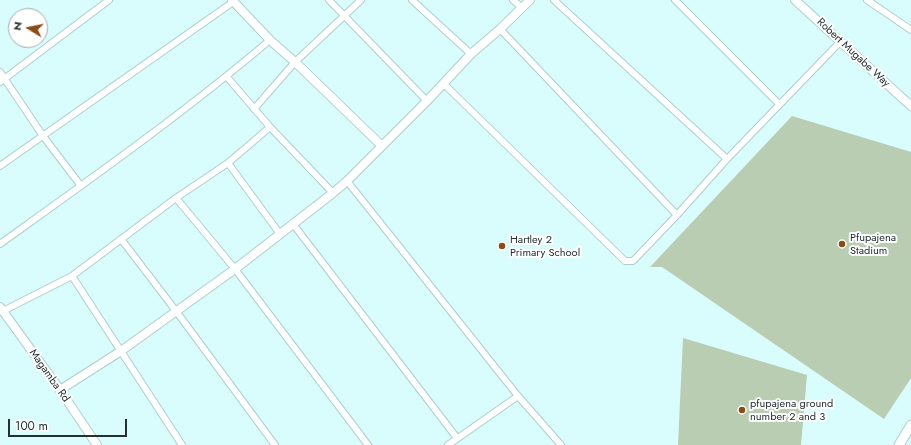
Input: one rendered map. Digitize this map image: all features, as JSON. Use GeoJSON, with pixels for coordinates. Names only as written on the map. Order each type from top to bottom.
{"type":"FeatureCollection","features":[{"type":"Feature","properties":{"kind":"main road"},"geometry":{"type":"LineString","coordinates":[[898,445],[911,425]]}},
{"type":"Feature","properties":{"kind":"street"},"geometry":{"type":"LineString","coordinates":[[2,80],[109,0]]}},
{"type":"Feature","properties":{"kind":"street"},"geometry":{"type":"LineString","coordinates":[[329,0],[427,101]]}},
{"type":"Feature","properties":{"kind":"street"},"geometry":{"type":"LineString","coordinates":[[254,109],[295,62],[361,0]]}},
{"type":"Feature","properties":{"kind":"street"},"geometry":{"type":"LineString","coordinates":[[412,0],[471,54]]}},
{"type":"Feature","properties":{"kind":"street"},"geometry":{"type":"LineString","coordinates":[[513,0],[522,8]]}},
{"type":"Feature","properties":{"kind":"street"},"geometry":{"type":"LineString","coordinates":[[60,390],[120,351],[235,269],[333,193],[347,181],[444,84],[471,54],[530,0]]}},
{"type":"Feature","properties":{"kind":"street"},"geometry":{"type":"LineString","coordinates":[[554,0],[727,159]]}},
{"type":"Feature","properties":{"kind":"street"},"geometry":{"type":"LineString","coordinates":[[675,0],[779,104]]}},
{"type":"Feature","properties":{"kind":"street","name":"Robert Mugabe Way"},"geometry":{"type":"LineString","coordinates":[[795,0],[911,106]]}},
{"type":"Feature","properties":{"kind":"street"},"geometry":{"type":"LineString","coordinates":[[867,0],[911,30]]}},
{"type":"Feature","properties":{"kind":"street"},"geometry":{"type":"LineString","coordinates":[[0,166],[233,1],[270,40],[382,145]]}},
{"type":"Feature","properties":{"kind":"street"},"geometry":{"type":"LineString","coordinates":[[500,29],[677,215]]}},
{"type":"Feature","properties":{"kind":"street"},"geometry":{"type":"LineString","coordinates":[[0,244],[81,186],[227,77],[270,40]]}},
{"type":"Feature","properties":{"kind":"street"},"geometry":{"type":"LineString","coordinates":[[444,84],[625,261],[633,261],[727,159],[841,41]]}},
{"type":"Feature","properties":{"kind":"street"},"geometry":{"type":"LineString","coordinates":[[0,72],[2,80],[81,186]]}},
{"type":"Feature","properties":{"kind":"street"},"geometry":{"type":"LineString","coordinates":[[227,77],[254,109],[333,193]]}},
{"type":"Feature","properties":{"kind":"street"},"geometry":{"type":"LineString","coordinates":[[2,309],[72,276],[176,198],[228,163],[270,126]]}},
{"type":"Feature","properties":{"kind":"street"},"geometry":{"type":"LineString","coordinates":[[228,163],[280,234]]}},
{"type":"Feature","properties":{"kind":"street"},"geometry":{"type":"LineString","coordinates":[[347,181],[518,396],[561,445]]}},
{"type":"Feature","properties":{"kind":"street"},"geometry":{"type":"LineString","coordinates":[[176,198],[235,269],[368,445]]}},
{"type":"Feature","properties":{"kind":"street"},"geometry":{"type":"LineString","coordinates":[[293,224],[457,438]]}},
{"type":"Feature","properties":{"kind":"street"},"geometry":{"type":"LineString","coordinates":[[121,239],[275,445]]}},
{"type":"Feature","properties":{"kind":"street"},"geometry":{"type":"LineString","coordinates":[[72,276],[182,445]]}},
{"type":"Feature","properties":{"kind":"street","name":"Magamba Rd"},"geometry":{"type":"LineString","coordinates":[[2,309],[97,445]]}},
{"type":"Feature","properties":{"kind":"street"},"geometry":{"type":"LineString","coordinates":[[448,445],[518,396]]}},
{"type":"Feature","properties":{"kind":"green space","name":"Pfupajena Stadium"},"geometry":{"type":"Polygon","coordinates":[[[792,116],[911,152],[911,378],[884,419],[662,267],[650,267],[792,116]]]}},
{"type":"Feature","properties":{"kind":"green space","name":"pfupajena ground number 2 and 3"},"geometry":{"type":"Polygon","coordinates":[[[683,338],[807,375],[801,445],[678,445],[683,338]]]}},
{"type":"Feature","properties":{"kind":"place","name":"Pfupajena Stadium"},"geometry":{"type":"Point","coordinates":[842,244]}},
{"type":"Feature","properties":{"kind":"place","name":"Hartley 2 Primary School"},"geometry":{"type":"Point","coordinates":[502,246]}},
{"type":"Feature","properties":{"kind":"place","name":"pfupajena ground number 2 and 3"},"geometry":{"type":"Point","coordinates":[742,410]}}]}
